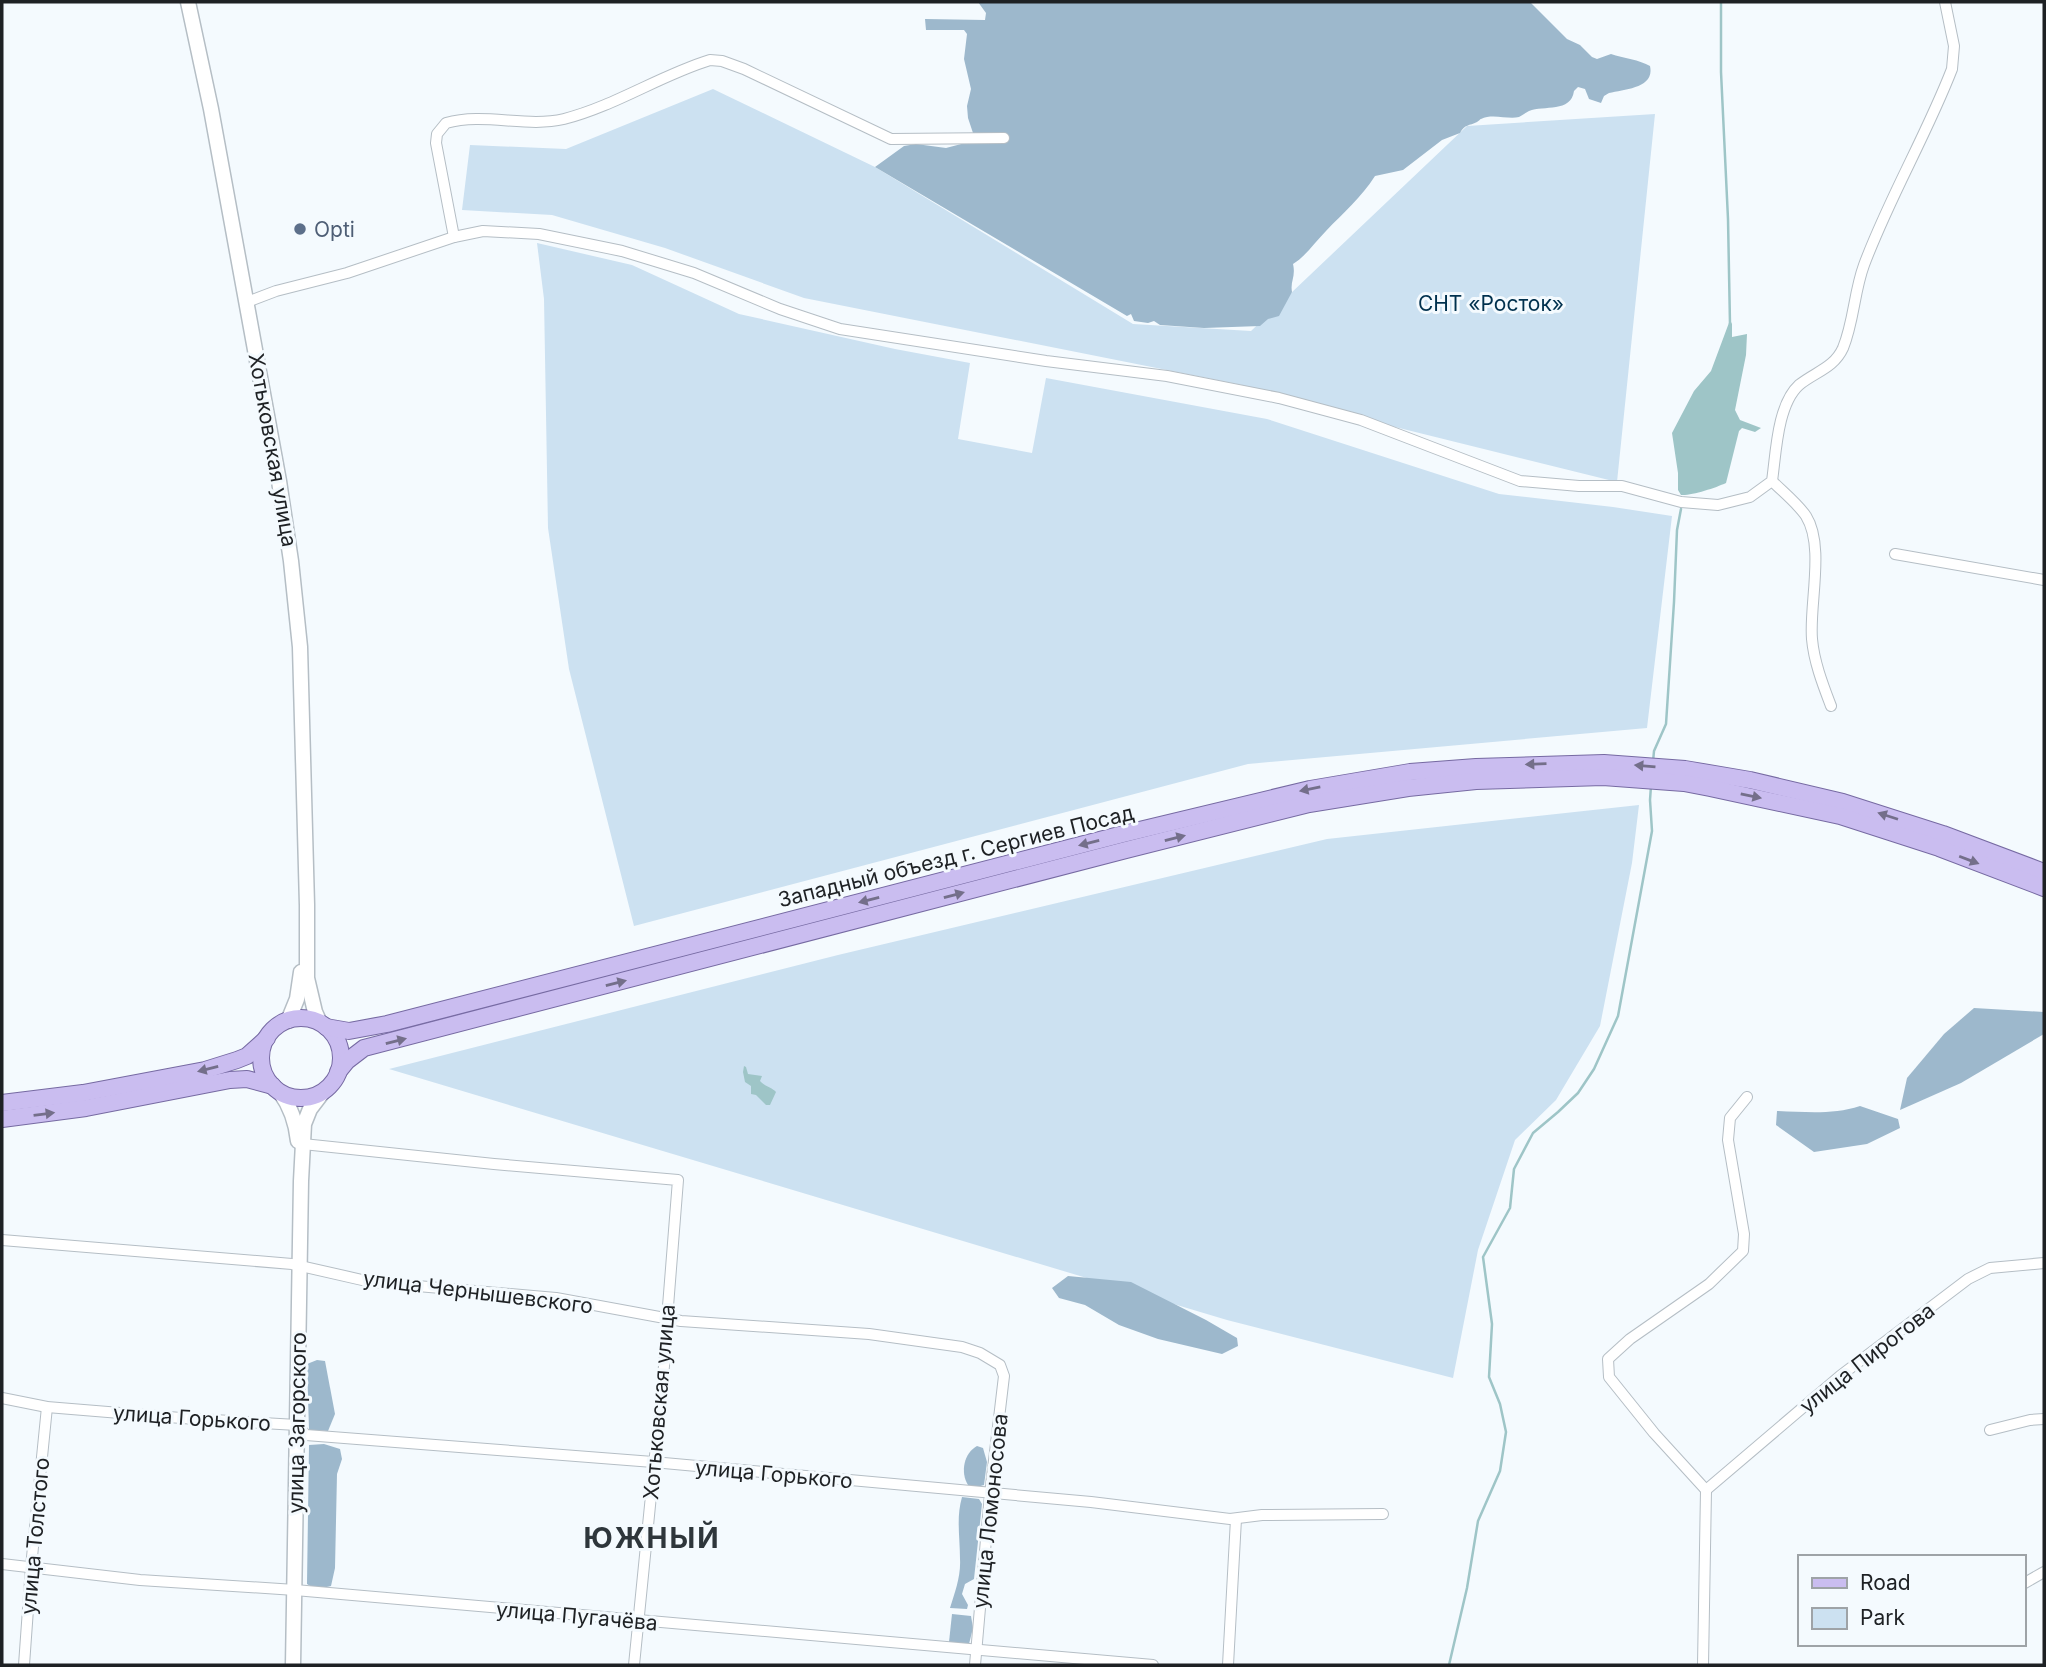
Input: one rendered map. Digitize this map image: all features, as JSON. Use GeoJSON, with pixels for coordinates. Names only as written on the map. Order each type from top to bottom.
{"type":"FeatureCollection","features":[{"type":"Feature","properties":{"kind":"main road","name":"Хотьковская улица"},"geometry":{"type":"LineString","coordinates":[[188,2],[212,109],[291,561],[300,646],[307,905]]}},
{"type":"Feature","properties":{"kind":"main road","name":"Западный объезд г. Сергиев Посад"},"geometry":{"type":"LineString","coordinates":[[323,1025],[349,1031],[387,1024],[1123,834],[1310,789],[1410,772],[1476,767],[1604,770]]}},
{"type":"Feature","properties":{"kind":"main road"},"geometry":{"type":"LineString","coordinates":[[1604,770],[1750,780],[1843,802],[2044,872]]}},
{"type":"Feature","properties":{"kind":"main road","name":"Западный объезд г. Сергиев Посад"},"geometry":{"type":"LineString","coordinates":[[338,1072],[364,1048],[1310,804],[1408,788],[1604,770]]}},
{"type":"Feature","properties":{"kind":"main road"},"geometry":{"type":"LineString","coordinates":[[1684,776],[1840,816],[1938,848],[2044,888]]}},
{"type":"Feature","properties":{"kind":"main road"},"geometry":{"type":"LineString","coordinates":[[288,1021],[300,984],[307,905]]}},
{"type":"Feature","properties":{"kind":"main road"},"geometry":{"type":"LineString","coordinates":[[301,1181],[307,1116],[338,1072],[340,1051],[335,1038],[323,1025],[307,984],[307,905]]}},
{"type":"Feature","properties":{"kind":"main road"},"geometry":{"type":"LineString","coordinates":[[2,1103],[83,1093],[205,1070],[247,1055],[288,1021],[310,1019],[323,1025]]}},
{"type":"Feature","properties":{"kind":"main road"},"geometry":{"type":"LineString","coordinates":[[267,1038],[261,1063],[265,1076],[287,1101],[294,1117],[301,1181]]}},
{"type":"Feature","properties":{"kind":"main road"},"geometry":{"type":"LineString","coordinates":[[2,1119],[86,1108],[230,1080],[259,1081],[297,1098],[323,1092]]}},
{"type":"Feature","properties":{"kind":"main road","name":"улица Загорского"},"geometry":{"type":"LineString","coordinates":[[292,1665],[301,1181]]}},
{"type":"Feature","properties":{"kind":"street"},"geometry":{"type":"LineString","coordinates":[[247,302],[347,274],[454,237],[483,231],[539,234],[622,251],[694,274],[780,309],[840,329],[1045,361],[1167,376],[1279,398],[1361,420],[1520,481],[1579,486],[1622,486],[1681,502],[1718,505],[1750,497],[1772,481],[1778,435],[1786,404],[1798,386],[1833,364],[1843,349],[1863,268],[1952,69],[1954,46],[1945,2]]}},
{"type":"Feature","properties":{"kind":"street"},"geometry":{"type":"LineString","coordinates":[[454,237],[436,143],[438,134],[446,123],[456,120],[564,119],[710,60],[722,61],[744,69],[891,139],[1004,138]]}},
{"type":"Feature","properties":{"kind":"street"},"geometry":{"type":"LineString","coordinates":[[1772,481],[1807,517],[1813,537],[1815,562],[1812,639],[1821,681],[1831,706]]}},
{"type":"Feature","properties":{"kind":"street"},"geometry":{"type":"LineString","coordinates":[[1895,554],[2044,580]]}},
{"type":"Feature","properties":{"kind":"street"},"geometry":{"type":"LineString","coordinates":[[1703,1665],[1706,1490],[1654,1433],[1609,1377],[1608,1359],[1630,1339],[1709,1284],[1743,1251],[1744,1234],[1728,1140],[1730,1118],[1747,1097]]}},
{"type":"Feature","properties":{"kind":"street","name":"Хотьковская улица"},"geometry":{"type":"LineString","coordinates":[[303,1144],[678,1180],[667,1336],[634,1665]]}},
{"type":"Feature","properties":{"kind":"street","name":"улица Чернышевского"},"geometry":{"type":"LineString","coordinates":[[2,1240],[299,1266],[371,1282],[556,1298],[667,1319],[869,1334],[962,1347],[994,1361]]}},
{"type":"Feature","properties":{"kind":"street","name":"улица Пирогова"},"geometry":{"type":"LineString","coordinates":[[1706,1490],[1840,1376],[1968,1279],[1990,1268],[2044,1263]]}},
{"type":"Feature","properties":{"kind":"street","name":"улица Ломоносова"},"geometry":{"type":"LineString","coordinates":[[975,1665],[990,1494],[1004,1376],[1000,1365],[994,1361]]}},
{"type":"Feature","properties":{"kind":"street","name":"улица Горького"},"geometry":{"type":"LineString","coordinates":[[2,1398],[47,1406],[297,1425],[306,1435],[653,1462],[1091,1502],[1236,1519],[1262,1515],[1383,1514]]}},
{"type":"Feature","properties":{"kind":"street","name":"улица Толстого"},"geometry":{"type":"LineString","coordinates":[[24,1665],[47,1406]]}},
{"type":"Feature","properties":{"kind":"street"},"geometry":{"type":"LineString","coordinates":[[1990,1430],[2044,1419]]}},
{"type":"Feature","properties":{"kind":"street"},"geometry":{"type":"LineString","coordinates":[[1228,1665],[1236,1519]]}},
{"type":"Feature","properties":{"kind":"street","name":"улица Пугачёва"},"geometry":{"type":"LineString","coordinates":[[2,1564],[140,1580],[295,1590],[1153,1665]]}},
{"type":"Feature","properties":{"kind":"street"},"geometry":{"type":"LineString","coordinates":[[2025,1583],[2044,1572]]}},
{"type":"Feature","properties":{"kind":"green space","name":"СНТ «Росток»"},"geometry":{"type":"Polygon","coordinates":[[[713,89],[875,167],[1133,324],[1251,331],[1467,126],[1655,114],[1617,482],[1367,420],[1242,385],[804,298],[665,248],[552,215],[462,210],[470,145],[566,149],[713,89]]]}},
{"type":"Feature","properties":{"kind":"green space"},"geometry":{"type":"Polygon","coordinates":[[[537,243],[632,265],[739,314],[970,363],[958,439],[1032,453],[1046,378],[1267,419],[1499,494],[1672,516],[1647,728],[1248,764],[634,926],[569,669],[548,528],[544,299],[537,243]]]}},
{"type":"Feature","properties":{"kind":"green space"},"geometry":{"type":"Polygon","coordinates":[[[1639,805],[1632,863],[1600,1026],[1556,1100],[1515,1140],[1478,1250],[1453,1378],[1227,1320],[389,1069],[838,955],[1327,839],[1639,805]]]}},
{"type":"Feature","properties":{"kind":"shaded area"},"geometry":{"type":"Polygon","coordinates":[[[978,2],[1530,2],[1567,39],[1580,45],[1592,57],[1597,59],[1611,54],[1650,66],[1650,73],[1643,83],[1609,93],[1601,103],[1589,99],[1585,89],[1578,87],[1568,103],[1556,107],[1535,109],[1519,117],[1481,119],[1465,127],[1460,133],[1442,140],[1403,170],[1375,176],[1352,205],[1293,264],[1292,292],[1279,316],[1268,319],[1260,326],[1204,328],[1160,325],[1154,321],[1134,321],[1131,314],[1127,316],[875,167],[904,146],[916,144],[946,148],[965,143],[971,138],[973,133],[967,106],[971,89],[964,59],[967,34],[964,30],[926,30],[925,19],[985,20],[986,13],[978,2]]]}},
{"type":"Feature","properties":{"kind":"shaded area"},"geometry":{"type":"Polygon","coordinates":[[[1730,320],[1732,337],[1747,334],[1746,355],[1735,410],[1740,420],[1761,428],[1755,432],[1742,428],[1739,431],[1726,483],[1697,493],[1681,495],[1678,490],[1672,433],[1694,391],[1711,371],[1730,320]]]}},
{"type":"Feature","properties":{"kind":"shaded area"},"geometry":{"type":"Polygon","coordinates":[[[1974,1008],[2044,1012],[2044,1034],[1961,1083],[1900,1110],[1907,1078],[1944,1034],[1974,1008]]]}},
{"type":"Feature","properties":{"kind":"shaded area"},"geometry":{"type":"Polygon","coordinates":[[[744,1066],[748,1074],[762,1076],[760,1081],[776,1092],[770,1105],[751,1094],[751,1086],[745,1082],[744,1066]]]}},
{"type":"Feature","properties":{"kind":"shaded area"},"geometry":{"type":"Polygon","coordinates":[[[1860,1106],[1898,1119],[1900,1128],[1867,1144],[1814,1152],[1776,1125],[1777,1111],[1829,1112],[1860,1106]]]}},
{"type":"Feature","properties":{"kind":"shaded area"},"geometry":{"type":"Polygon","coordinates":[[[1068,1276],[1131,1282],[1237,1338],[1238,1346],[1222,1354],[1158,1339],[1119,1325],[1085,1305],[1059,1298],[1052,1288],[1068,1276]]]}},
{"type":"Feature","properties":{"kind":"shaded area"},"geometry":{"type":"Polygon","coordinates":[[[317,1360],[325,1361],[335,1414],[328,1431],[309,1430],[307,1364],[317,1360]]]}},
{"type":"Feature","properties":{"kind":"shaded area"},"geometry":{"type":"Polygon","coordinates":[[[324,1444],[340,1449],[342,1459],[337,1474],[335,1568],[331,1586],[318,1588],[307,1584],[309,1445],[324,1444]]]}},
{"type":"Feature","properties":{"kind":"shaded area"},"geometry":{"type":"Polygon","coordinates":[[[977,1446],[983,1448],[987,1462],[984,1485],[977,1487],[968,1485],[964,1469],[966,1458],[977,1446]]]}},
{"type":"Feature","properties":{"kind":"shaded area"},"geometry":{"type":"Polygon","coordinates":[[[962,1497],[979,1499],[982,1504],[974,1579],[965,1584],[962,1594],[968,1605],[967,1609],[950,1608],[960,1572],[959,1520],[962,1497]]]}},
{"type":"Feature","properties":{"kind":"shaded area"},"geometry":{"type":"Polygon","coordinates":[[[952,1614],[971,1616],[973,1628],[969,1644],[949,1642],[952,1614]]]}},
{"type":"Feature","properties":{"kind":"waterway"},"geometry":{"type":"LineString","coordinates":[[1721,2],[1730,324]]}},
{"type":"Feature","properties":{"kind":"waterway"},"geometry":{"type":"LineString","coordinates":[[1653,762],[1654,751],[1666,724],[1677,530],[1681,509]]}},
{"type":"Feature","properties":{"kind":"waterway"},"geometry":{"type":"LineString","coordinates":[[1449,1665],[1467,1588],[1478,1521],[1500,1471],[1506,1432],[1500,1404],[1489,1377],[1492,1324],[1483,1257],[1510,1208],[1514,1169],[1533,1133],[1578,1093],[1594,1069],[1618,1016],[1652,831],[1651,786]]}},
{"type":"Feature","properties":{"kind":"place","name":"Opti"},"geometry":{"type":"Point","coordinates":[300,229]}},
{"type":"Feature","properties":{"kind":"district","name":"ЮЖНЫЙ"},"geometry":{"type":"Point","coordinates":[652,1538]}}]}
